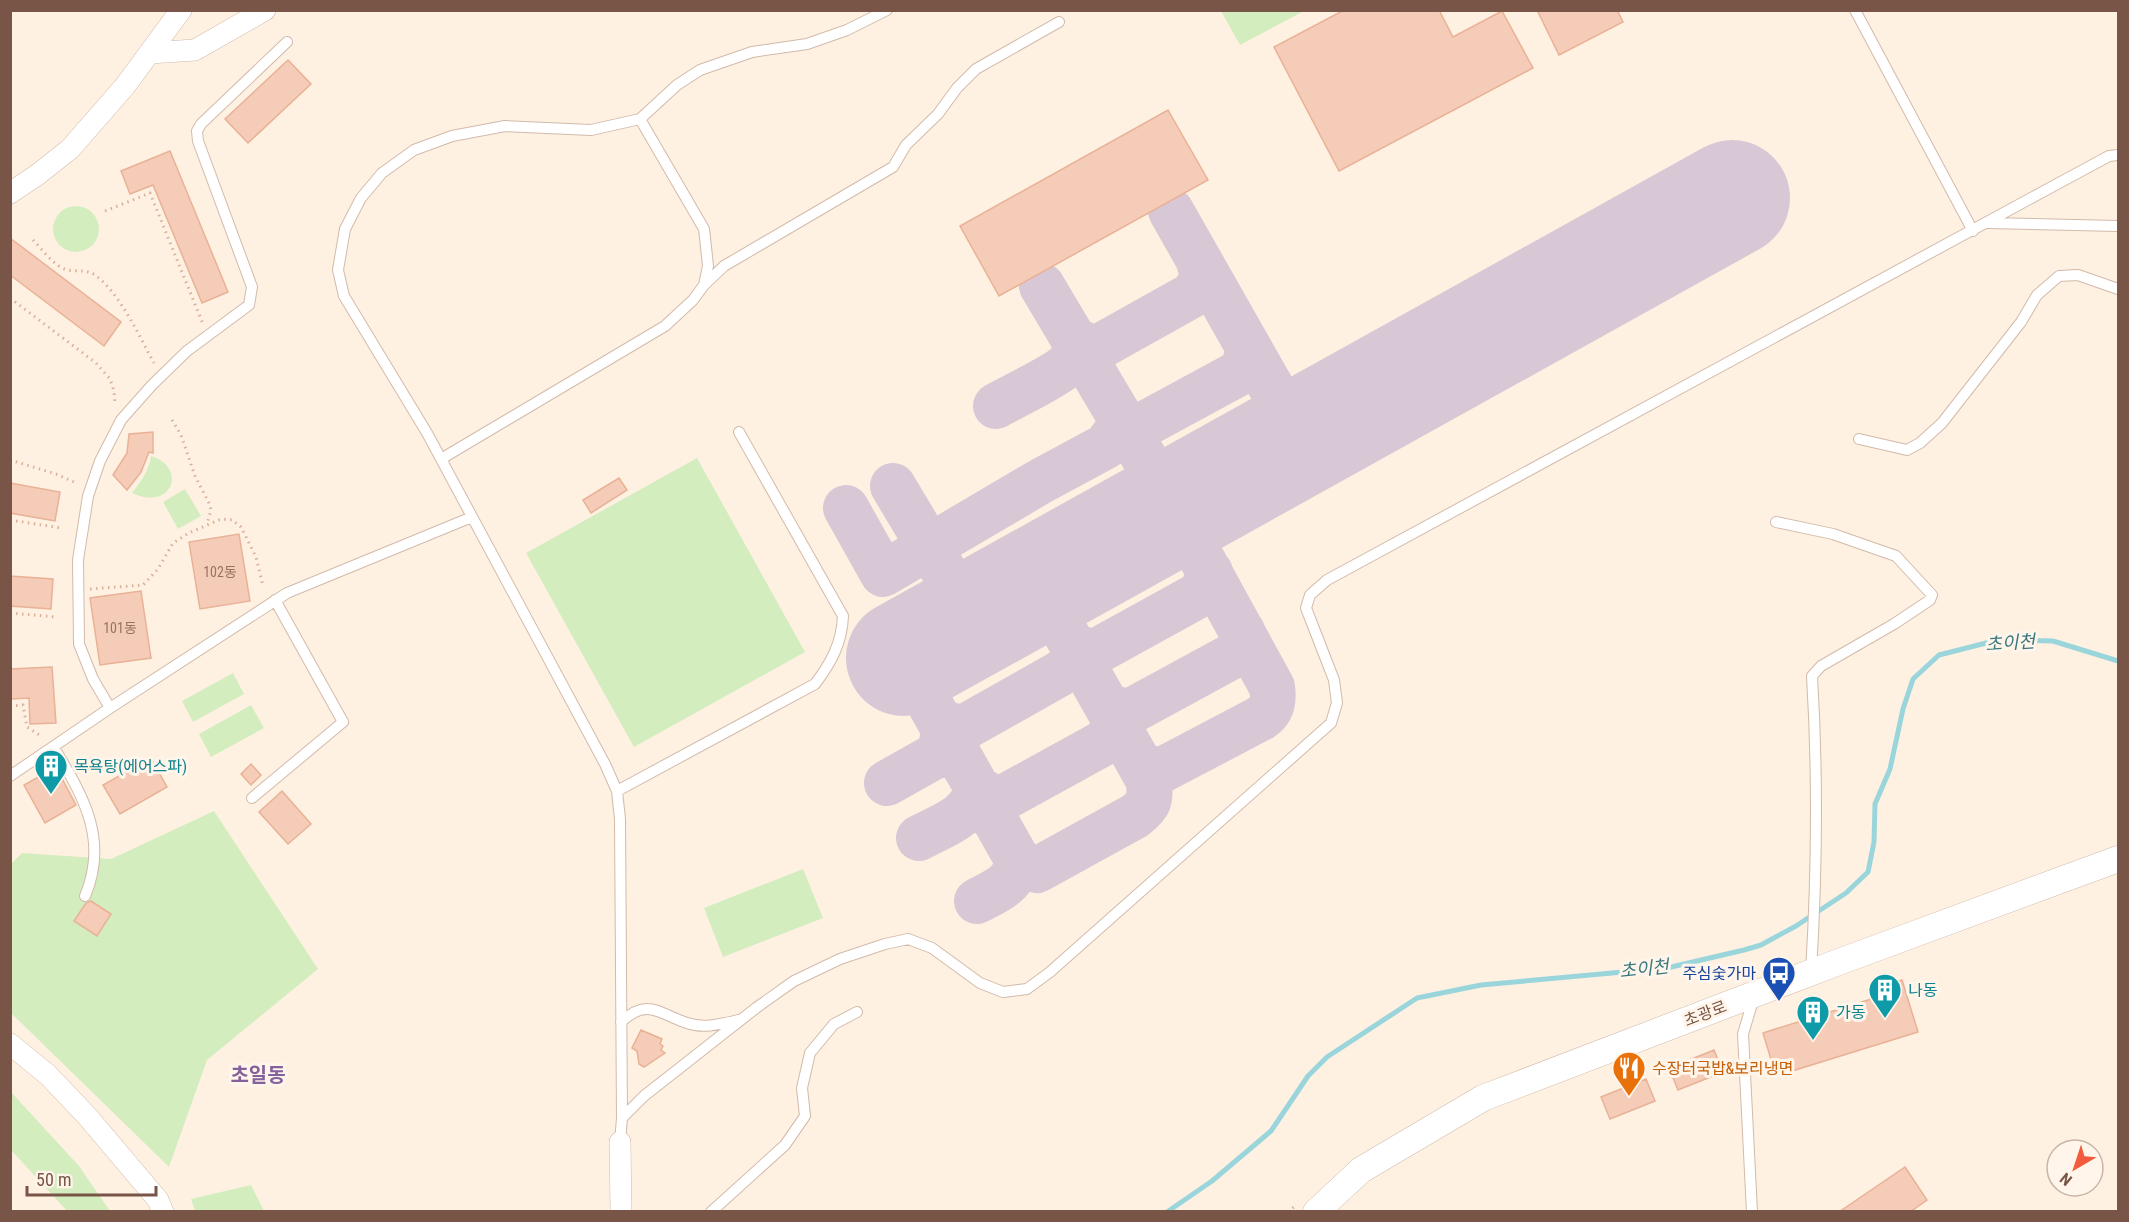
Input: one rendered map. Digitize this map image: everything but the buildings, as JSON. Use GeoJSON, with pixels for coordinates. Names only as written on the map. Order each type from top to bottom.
{"type":"FeatureCollection","features":[{"type":"Feature","properties":{"kind":"street"},"geometry":{"type":"LineString","coordinates":[[10,193],[70,149],[125,86],[181,10]]}},
{"type":"Feature","properties":{"kind":"street"},"geometry":{"type":"LineString","coordinates":[[150,53],[195,50],[265,10]]}},
{"type":"Feature","properties":{"kind":"street","name":"초광로"},"geometry":{"type":"LineString","coordinates":[[1317,1212],[1361,1170],[1483,1098],[1811,972],[2118,859]]}},
{"type":"Feature","properties":{"kind":"street"},"geometry":{"type":"LineString","coordinates":[[10,1044],[48,1075],[87,1116],[158,1200],[164,1212]]}},
{"type":"Feature","properties":{"kind":"street"},"geometry":{"type":"LineString","coordinates":[[620,1142],[621,1212]]}},
{"type":"Feature","properties":{"kind":"lane"},"geometry":{"type":"LineString","coordinates":[[620,1142],[622,1118],[620,819],[617,791],[605,764],[428,433],[344,296],[338,270],[345,229],[361,198],[382,173],[414,150],[452,136],[505,126],[591,130],[640,119],[677,85],[700,70],[752,52],[807,44],[847,30],[887,10]]}},
{"type":"Feature","properties":{"kind":"lane"},"geometry":{"type":"LineString","coordinates":[[1855,10],[1973,231]]}},
{"type":"Feature","properties":{"kind":"lane"},"geometry":{"type":"LineString","coordinates":[[441,459],[665,326],[724,266],[892,167],[906,145],[938,114],[957,88],[976,69],[1059,22]]}},
{"type":"Feature","properties":{"kind":"lane"},"geometry":{"type":"LineString","coordinates":[[110,708],[93,679],[79,644],[78,560],[88,496],[100,460],[121,420],[187,351],[249,305],[252,287],[198,141],[197,131],[201,124],[287,42]]}},
{"type":"Feature","properties":{"kind":"lane"},"geometry":{"type":"LineString","coordinates":[[640,119],[704,229],[708,267],[704,285]]}},
{"type":"Feature","properties":{"kind":"lane"},"geometry":{"type":"LineString","coordinates":[[622,1118],[644,1096],[794,981],[840,959],[885,944],[908,939],[932,948],[980,983],[1003,992],[1027,989],[1050,972],[1331,723],[1337,703],[1334,680],[1306,608],[1310,595],[1327,580],[2109,156],[2118,155]]}},
{"type":"Feature","properties":{"kind":"lane"},"geometry":{"type":"LineString","coordinates":[[1988,223],[2118,226]]}},
{"type":"Feature","properties":{"kind":"lane"},"geometry":{"type":"LineString","coordinates":[[1859,439],[1907,450],[1920,443],[1942,423],[1990,363],[2021,322],[2037,295],[2059,276],[2078,275],[2118,289]]}},
{"type":"Feature","properties":{"kind":"lane"},"geometry":{"type":"LineString","coordinates":[[617,791],[815,684],[831,663],[842,634],[843,616],[739,432]]}},
{"type":"Feature","properties":{"kind":"lane"},"geometry":{"type":"LineString","coordinates":[[10,776],[287,592],[472,517]]}},
{"type":"Feature","properties":{"kind":"lane"},"geometry":{"type":"LineString","coordinates":[[1776,522],[1833,534],[1896,556],[1932,595],[1930,600],[1920,607],[1821,666],[1812,676],[1816,783],[1815,901],[1811,972]]}},
{"type":"Feature","properties":{"kind":"lane"},"geometry":{"type":"LineString","coordinates":[[252,798],[343,722],[275,600]]}},
{"type":"Feature","properties":{"kind":"lane"},"geometry":{"type":"LineString","coordinates":[[54,748],[88,809],[93,828],[93,868],[91,882],[85,896]]}},
{"type":"Feature","properties":{"kind":"lane"},"geometry":{"type":"LineString","coordinates":[[1752,1212],[1743,1034],[1754,994]]}},
{"type":"Feature","properties":{"kind":"lane"},"geometry":{"type":"LineString","coordinates":[[621,1022],[638,1009],[649,1008],[687,1023],[710,1027],[743,1019]]}},
{"type":"Feature","properties":{"kind":"lane"},"geometry":{"type":"LineString","coordinates":[[711,1212],[785,1145],[805,1116],[801,1088],[810,1053],[834,1024],[857,1012]]}},
{"type":"Feature","properties":{"kind":"path"},"geometry":{"type":"LineString","coordinates":[[105,211],[150,193],[204,326]]}},
{"type":"Feature","properties":{"kind":"path"},"geometry":{"type":"LineString","coordinates":[[33,240],[53,261],[67,270],[84,270],[95,275],[112,293],[130,319],[154,363]]}},
{"type":"Feature","properties":{"kind":"path"},"geometry":{"type":"LineString","coordinates":[[10,298],[96,363],[110,379],[115,403]]}},
{"type":"Feature","properties":{"kind":"path"},"geometry":{"type":"LineString","coordinates":[[172,420],[181,435],[195,476],[210,505],[207,524]]}},
{"type":"Feature","properties":{"kind":"path"},"geometry":{"type":"LineString","coordinates":[[10,460],[74,482]]}},
{"type":"Feature","properties":{"kind":"path"},"geometry":{"type":"LineString","coordinates":[[10,519],[62,528]]}},
{"type":"Feature","properties":{"kind":"path"},"geometry":{"type":"LineString","coordinates":[[86,590],[143,585],[158,569],[173,543],[221,519],[232,520],[241,527],[256,557],[263,586]]}},
{"type":"Feature","properties":{"kind":"path"},"geometry":{"type":"LineString","coordinates":[[10,613],[56,617]]}},
{"type":"Feature","properties":{"kind":"path"},"geometry":{"type":"LineString","coordinates":[[10,706],[23,705],[27,727],[41,736]]}},
{"type":"Feature","properties":{"kind":"green space"},"geometry":{"type":"Polygon","coordinates":[[[1221,11],[1304,11],[1240,45],[1221,11]]]}},
{"type":"Feature","properties":{"kind":"green space"},"geometry":{"type":"Polygon","coordinates":[[[76,206],[92,213],[99,229],[92,245],[76,252],[60,245],[53,229],[60,213],[76,206]]]}},
{"type":"Feature","properties":{"kind":"green space"},"geometry":{"type":"Polygon","coordinates":[[[151,456],[163,462],[170,470],[172,478],[170,486],[165,493],[157,497],[132,493],[147,471],[151,456]]]}},
{"type":"Feature","properties":{"kind":"green space"},"geometry":{"type":"Polygon","coordinates":[[[697,458],[805,652],[634,747],[526,553],[697,458]]]}},
{"type":"Feature","properties":{"kind":"green space"},"geometry":{"type":"Polygon","coordinates":[[[185,489],[201,516],[178,529],[163,502],[185,489]]]}},
{"type":"Feature","properties":{"kind":"green space"},"geometry":{"type":"Polygon","coordinates":[[[233,673],[244,694],[193,722],[182,701],[233,673]]]}},
{"type":"Feature","properties":{"kind":"green space"},"geometry":{"type":"Polygon","coordinates":[[[251,705],[264,728],[211,757],[199,734],[251,705]]]}},
{"type":"Feature","properties":{"kind":"green space"},"geometry":{"type":"Polygon","coordinates":[[[214,811],[318,969],[207,1060],[169,1167],[11,1013],[10,865],[22,853],[111,859],[214,811]]]}},
{"type":"Feature","properties":{"kind":"green space"},"geometry":{"type":"Polygon","coordinates":[[[803,869],[823,918],[723,957],[704,908],[803,869]]]}},
{"type":"Feature","properties":{"kind":"green space"},"geometry":{"type":"Polygon","coordinates":[[[11,1092],[79,1166],[110,1211],[67,1211],[11,1150],[11,1092]]]}},
{"type":"Feature","properties":{"kind":"green space"},"geometry":{"type":"Polygon","coordinates":[[[251,1185],[264,1211],[195,1211],[191,1199],[251,1185]]]}},
{"type":"Feature","properties":{"kind":"waterway","name":"초이천"},"geometry":{"type":"LineString","coordinates":[[1167,1212],[1212,1181],[1271,1131],[1308,1076],[1327,1057],[1417,998],[1481,985],[1667,968],[1744,950],[1761,945],[1796,926],[1846,893],[1868,872],[1874,842],[1875,804],[1890,769],[1903,709],[1913,679],[1939,655],[1998,640],[2053,641],[2118,661]]}},
{"type":"Feature","properties":{"kind":"taxiway"},"geometry":{"type":"LineString","coordinates":[[1171,211],[1300,438]]}},
{"type":"Feature","properties":{"kind":"taxiway"},"geometry":{"type":"LineString","coordinates":[[1074,340],[1088,346],[1099,347],[1192,295],[1202,278],[1198,259]]}},
{"type":"Feature","properties":{"kind":"taxiway"},"geometry":{"type":"LineString","coordinates":[[1042,286],[1174,508],[1272,687],[1272,704],[1261,718],[1162,770],[1148,768],[1139,763]]}},
{"type":"Feature","properties":{"kind":"taxiway"},"geometry":{"type":"LineString","coordinates":[[996,406],[1065,367],[1073,357],[1074,340]]}},
{"type":"Feature","properties":{"kind":"taxiway"},"geometry":{"type":"LineString","coordinates":[[1123,422],[1135,426],[1143,425],[1239,373],[1244,366],[1249,349]]}},
{"type":"Feature","properties":{"kind":"taxiway"},"geometry":{"type":"LineString","coordinates":[[846,508],[883,574],[1041,481],[1106,446],[1119,428],[1119,416]]}},
{"type":"Feature","properties":{"kind":"taxiway"},"geometry":{"type":"LineString","coordinates":[[893,486],[973,620]]}},
{"type":"Feature","properties":{"kind":"taxiway"},"geometry":{"type":"LineString","coordinates":[[1072,644],[1086,651],[1097,651],[1195,597],[1203,590],[1210,572]]}},
{"type":"Feature","properties":{"kind":"taxiway"},"geometry":{"type":"LineString","coordinates":[[904,658],[1018,861],[1037,870],[1135,816],[1148,801],[1149,781],[1038,584]]}},
{"type":"Feature","properties":{"kind":"taxiway"},"geometry":{"type":"LineString","coordinates":[[1106,704],[1119,711],[1133,710],[1236,654],[1241,645],[1242,631]]}},
{"type":"Feature","properties":{"kind":"taxiway"},"geometry":{"type":"LineString","coordinates":[[940,722],[965,727],[1059,674],[1072,661],[1072,644]]}},
{"type":"Feature","properties":{"kind":"taxiway"},"geometry":{"type":"LineString","coordinates":[[919,838],[962,814],[974,799],[978,789],[992,797],[1005,797],[1105,742],[1112,731],[1113,716]]}},
{"type":"Feature","properties":{"kind":"taxiway"},"geometry":{"type":"LineString","coordinates":[[887,783],[935,756],[941,749],[944,730]]}},
{"type":"Feature","properties":{"kind":"taxiway"},"geometry":{"type":"LineString","coordinates":[[977,901],[1004,886],[1013,876],[1018,861]]}},
{"type":"Feature","properties":{"kind":"runway"},"geometry":{"type":"LineString","coordinates":[[904,658],[1732,198]]}},
{"type":"Feature","properties":{"kind":"place","name":"목욕탕(에어스파)"},"geometry":{"type":"Point","coordinates":[51,795]}},
{"type":"Feature","properties":{"kind":"place","name":"주심숯가마"},"geometry":{"type":"Point","coordinates":[1779,1002]}},
{"type":"Feature","properties":{"kind":"place","name":"나동"},"geometry":{"type":"Point","coordinates":[1885,1019]}},
{"type":"Feature","properties":{"kind":"place","name":"가동"},"geometry":{"type":"Point","coordinates":[1813,1041]}},
{"type":"Feature","properties":{"kind":"place","name":"수장터국밥&보리냉면"},"geometry":{"type":"Point","coordinates":[1629,1097]}},
{"type":"Feature","properties":{"kind":"district","name":"초일동"},"geometry":{"type":"Point","coordinates":[258,1075]}}]}
